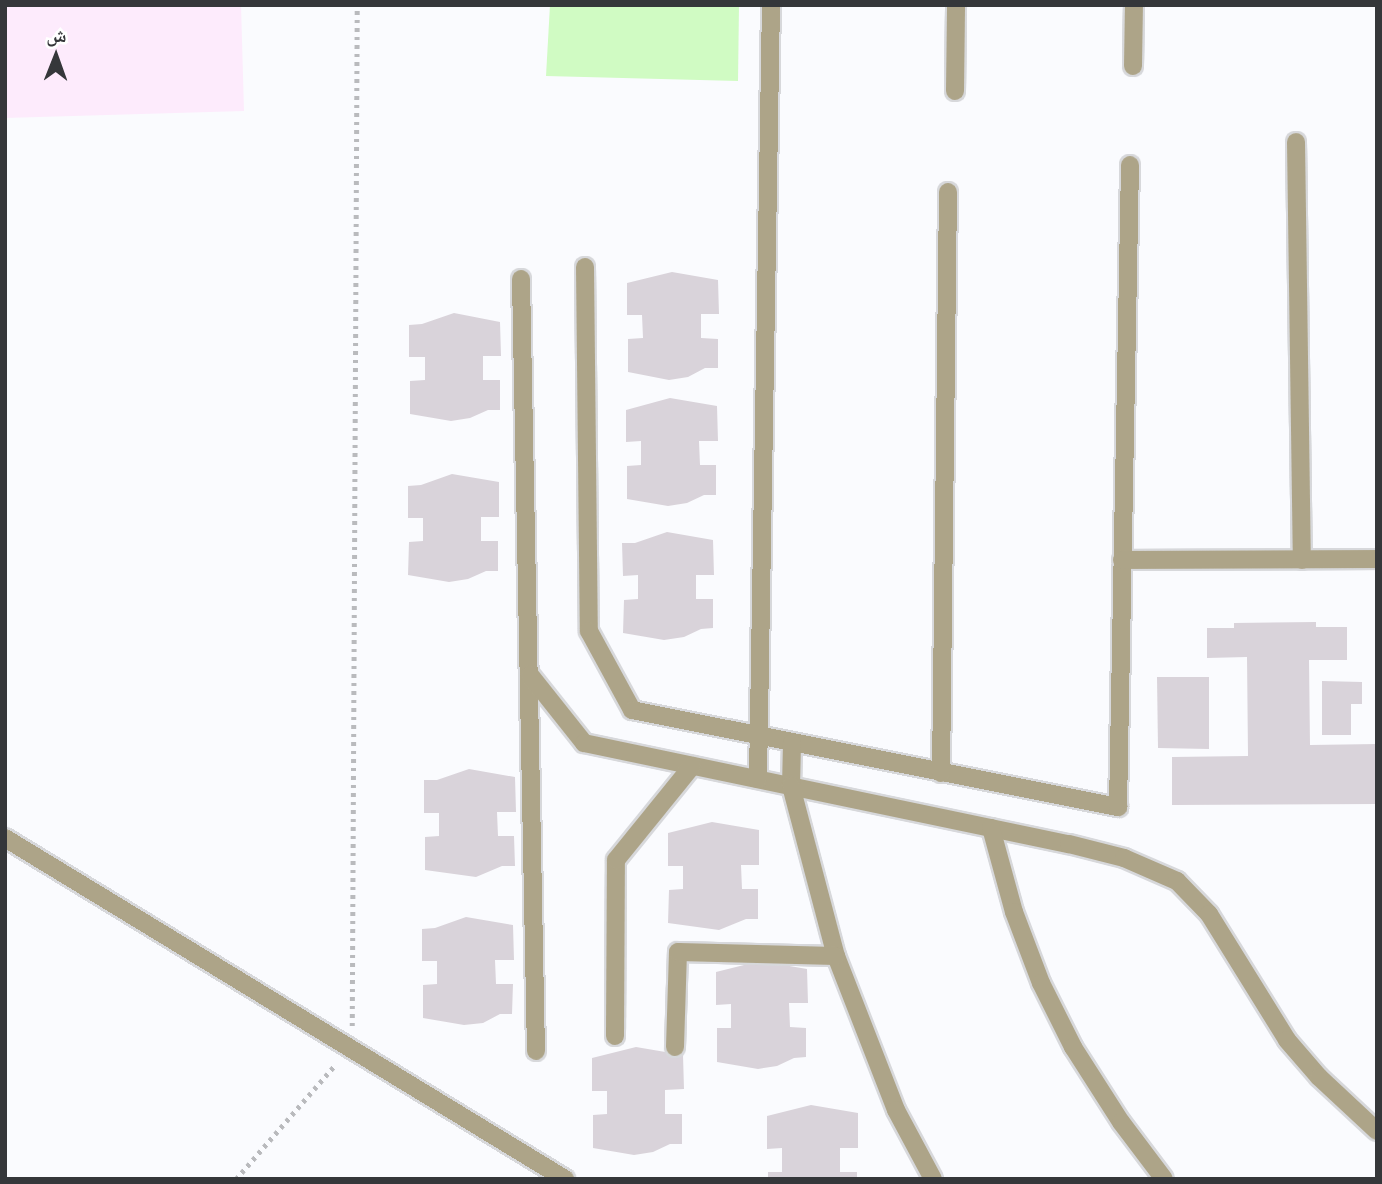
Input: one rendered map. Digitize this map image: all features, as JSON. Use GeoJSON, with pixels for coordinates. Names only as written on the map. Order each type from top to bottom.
{"type":"FeatureCollection","features":[{"type":"Feature","properties":{"kind":"street"},"geometry":{"type":"LineString","coordinates":[[758,779],[771,5]]}},
{"type":"Feature","properties":{"kind":"street"},"geometry":{"type":"LineString","coordinates":[[955,91],[956,5]]}},
{"type":"Feature","properties":{"kind":"street"},"geometry":{"type":"LineString","coordinates":[[1133,66],[1134,5]]}},
{"type":"Feature","properties":{"kind":"street"},"geometry":{"type":"LineString","coordinates":[[1296,142],[1302,560]]}},
{"type":"Feature","properties":{"kind":"street"},"geometry":{"type":"LineString","coordinates":[[585,267],[589,631],[632,710],[1118,807],[1130,165]]}},
{"type":"Feature","properties":{"kind":"street"},"geometry":{"type":"LineString","coordinates":[[941,773],[948,192]]}},
{"type":"Feature","properties":{"kind":"street"},"geometry":{"type":"LineString","coordinates":[[521,279],[537,1051]]}},
{"type":"Feature","properties":{"kind":"street"},"geometry":{"type":"LineString","coordinates":[[1122,560],[1377,559]]}},
{"type":"Feature","properties":{"kind":"street"},"geometry":{"type":"LineString","coordinates":[[530,675],[584,743],[1124,858],[1177,881],[1209,914],[1287,1040],[1320,1077],[1377,1131]]}},
{"type":"Feature","properties":{"kind":"street"},"geometry":{"type":"LineString","coordinates":[[792,743],[791,786],[836,956],[896,1110],[933,1179]]}},
{"type":"Feature","properties":{"kind":"street"},"geometry":{"type":"LineString","coordinates":[[614,1036],[616,860],[692,765]]}},
{"type":"Feature","properties":{"kind":"street"},"geometry":{"type":"LineString","coordinates":[[991,828],[1014,912],[1041,982],[1062,1026],[1121,1122],[1164,1179]]}},
{"type":"Feature","properties":{"kind":"street"},"geometry":{"type":"LineString","coordinates":[[5,838],[565,1179]]}},
{"type":"Feature","properties":{"kind":"street"},"geometry":{"type":"LineString","coordinates":[[675,1046],[678,952],[836,956]]}},
{"type":"Feature","properties":{"kind":"path"},"geometry":{"type":"LineString","coordinates":[[236,1179],[351,1047],[357,5]]}},
{"type":"Feature","properties":{"kind":"shaded area"},"geometry":{"type":"Polygon","coordinates":[[[5,5],[241,5],[244,111],[5,118],[5,5]]]}},
{"type":"Feature","properties":{"kind":"green space"},"geometry":{"type":"Polygon","coordinates":[[[550,5],[739,5],[738,81],[546,76],[550,5]]]}},
{"type":"Feature","properties":{"kind":"building"},"geometry":{"type":"Polygon","coordinates":[[[672,272],[718,280],[719,314],[701,314],[701,338],[718,339],[718,368],[705,368],[688,377],[669,380],[628,372],[628,339],[643,338],[642,315],[627,315],[627,283],[672,272]]]}},
{"type":"Feature","properties":{"kind":"building"},"geometry":{"type":"Polygon","coordinates":[[[454,313],[500,322],[501,356],[483,356],[483,380],[500,380],[500,410],[488,410],[470,418],[451,421],[410,414],[410,381],[425,380],[425,357],[409,357],[409,325],[422,324],[454,313]]]}},
{"type":"Feature","properties":{"kind":"building"},"geometry":{"type":"Polygon","coordinates":[[[670,398],[717,406],[718,441],[699,441],[700,465],[716,465],[716,495],[704,495],[687,503],[668,506],[627,499],[627,466],[641,465],[641,441],[626,442],[626,410],[670,398]]]}},
{"type":"Feature","properties":{"kind":"building"},"geometry":{"type":"Polygon","coordinates":[[[452,474],[499,482],[499,517],[481,517],[481,541],[498,541],[498,571],[486,571],[468,579],[449,582],[408,575],[409,542],[423,541],[423,518],[408,518],[408,486],[421,485],[452,474]]]}},
{"type":"Feature","properties":{"kind":"building"},"geometry":{"type":"Polygon","coordinates":[[[667,532],[713,540],[714,575],[696,575],[696,599],[713,599],[713,628],[664,640],[623,633],[624,600],[638,599],[638,575],[623,576],[622,543],[635,543],[667,532]]]}},
{"type":"Feature","properties":{"kind":"building"},"geometry":{"type":"Polygon","coordinates":[[[1316,622],[1316,627],[1347,627],[1347,660],[1309,660],[1310,745],[1377,744],[1377,804],[1172,805],[1172,757],[1248,756],[1247,657],[1207,658],[1207,628],[1234,628],[1234,623],[1316,622]]]}},
{"type":"Feature","properties":{"kind":"building"},"geometry":{"type":"Polygon","coordinates":[[[1157,677],[1209,677],[1209,749],[1158,748],[1157,677]]]}},
{"type":"Feature","properties":{"kind":"building"},"geometry":{"type":"Polygon","coordinates":[[[1322,681],[1362,682],[1362,704],[1351,704],[1351,735],[1322,735],[1322,681]]]}},
{"type":"Feature","properties":{"kind":"building"},"geometry":{"type":"Polygon","coordinates":[[[469,769],[515,777],[516,812],[497,812],[498,836],[514,836],[515,866],[502,866],[476,877],[425,870],[425,837],[439,836],[439,813],[424,813],[424,780],[437,780],[469,769]]]}},
{"type":"Feature","properties":{"kind":"building"},"geometry":{"type":"Polygon","coordinates":[[[712,822],[759,830],[759,865],[741,865],[742,889],[758,889],[758,919],[746,919],[719,930],[668,923],[669,890],[683,889],[683,866],[668,866],[668,833],[712,822]]]}},
{"type":"Feature","properties":{"kind":"building"},"geometry":{"type":"Polygon","coordinates":[[[466,917],[513,925],[514,960],[495,960],[496,984],[513,984],[512,1014],[500,1014],[483,1023],[464,1025],[423,1018],[423,985],[437,984],[437,961],[422,961],[422,929],[435,928],[466,917]]]}},
{"type":"Feature","properties":{"kind":"building"},"geometry":{"type":"Polygon","coordinates":[[[760,961],[807,969],[808,1003],[789,1003],[790,1027],[806,1028],[806,1057],[758,1069],[717,1062],[717,1028],[731,1028],[731,1004],[716,1005],[716,972],[760,961]]]}},
{"type":"Feature","properties":{"kind":"building"},"geometry":{"type":"Polygon","coordinates":[[[636,1047],[683,1055],[684,1089],[665,1090],[665,1114],[682,1114],[682,1144],[670,1144],[653,1152],[634,1155],[593,1148],[593,1115],[607,1114],[607,1091],[592,1091],[592,1058],[636,1047]]]}},
{"type":"Feature","properties":{"kind":"building"},"geometry":{"type":"Polygon","coordinates":[[[811,1105],[858,1113],[858,1148],[840,1148],[840,1172],[857,1172],[857,1179],[768,1179],[768,1172],[782,1172],[782,1148],[767,1149],[767,1116],[811,1105]]]}}]}
